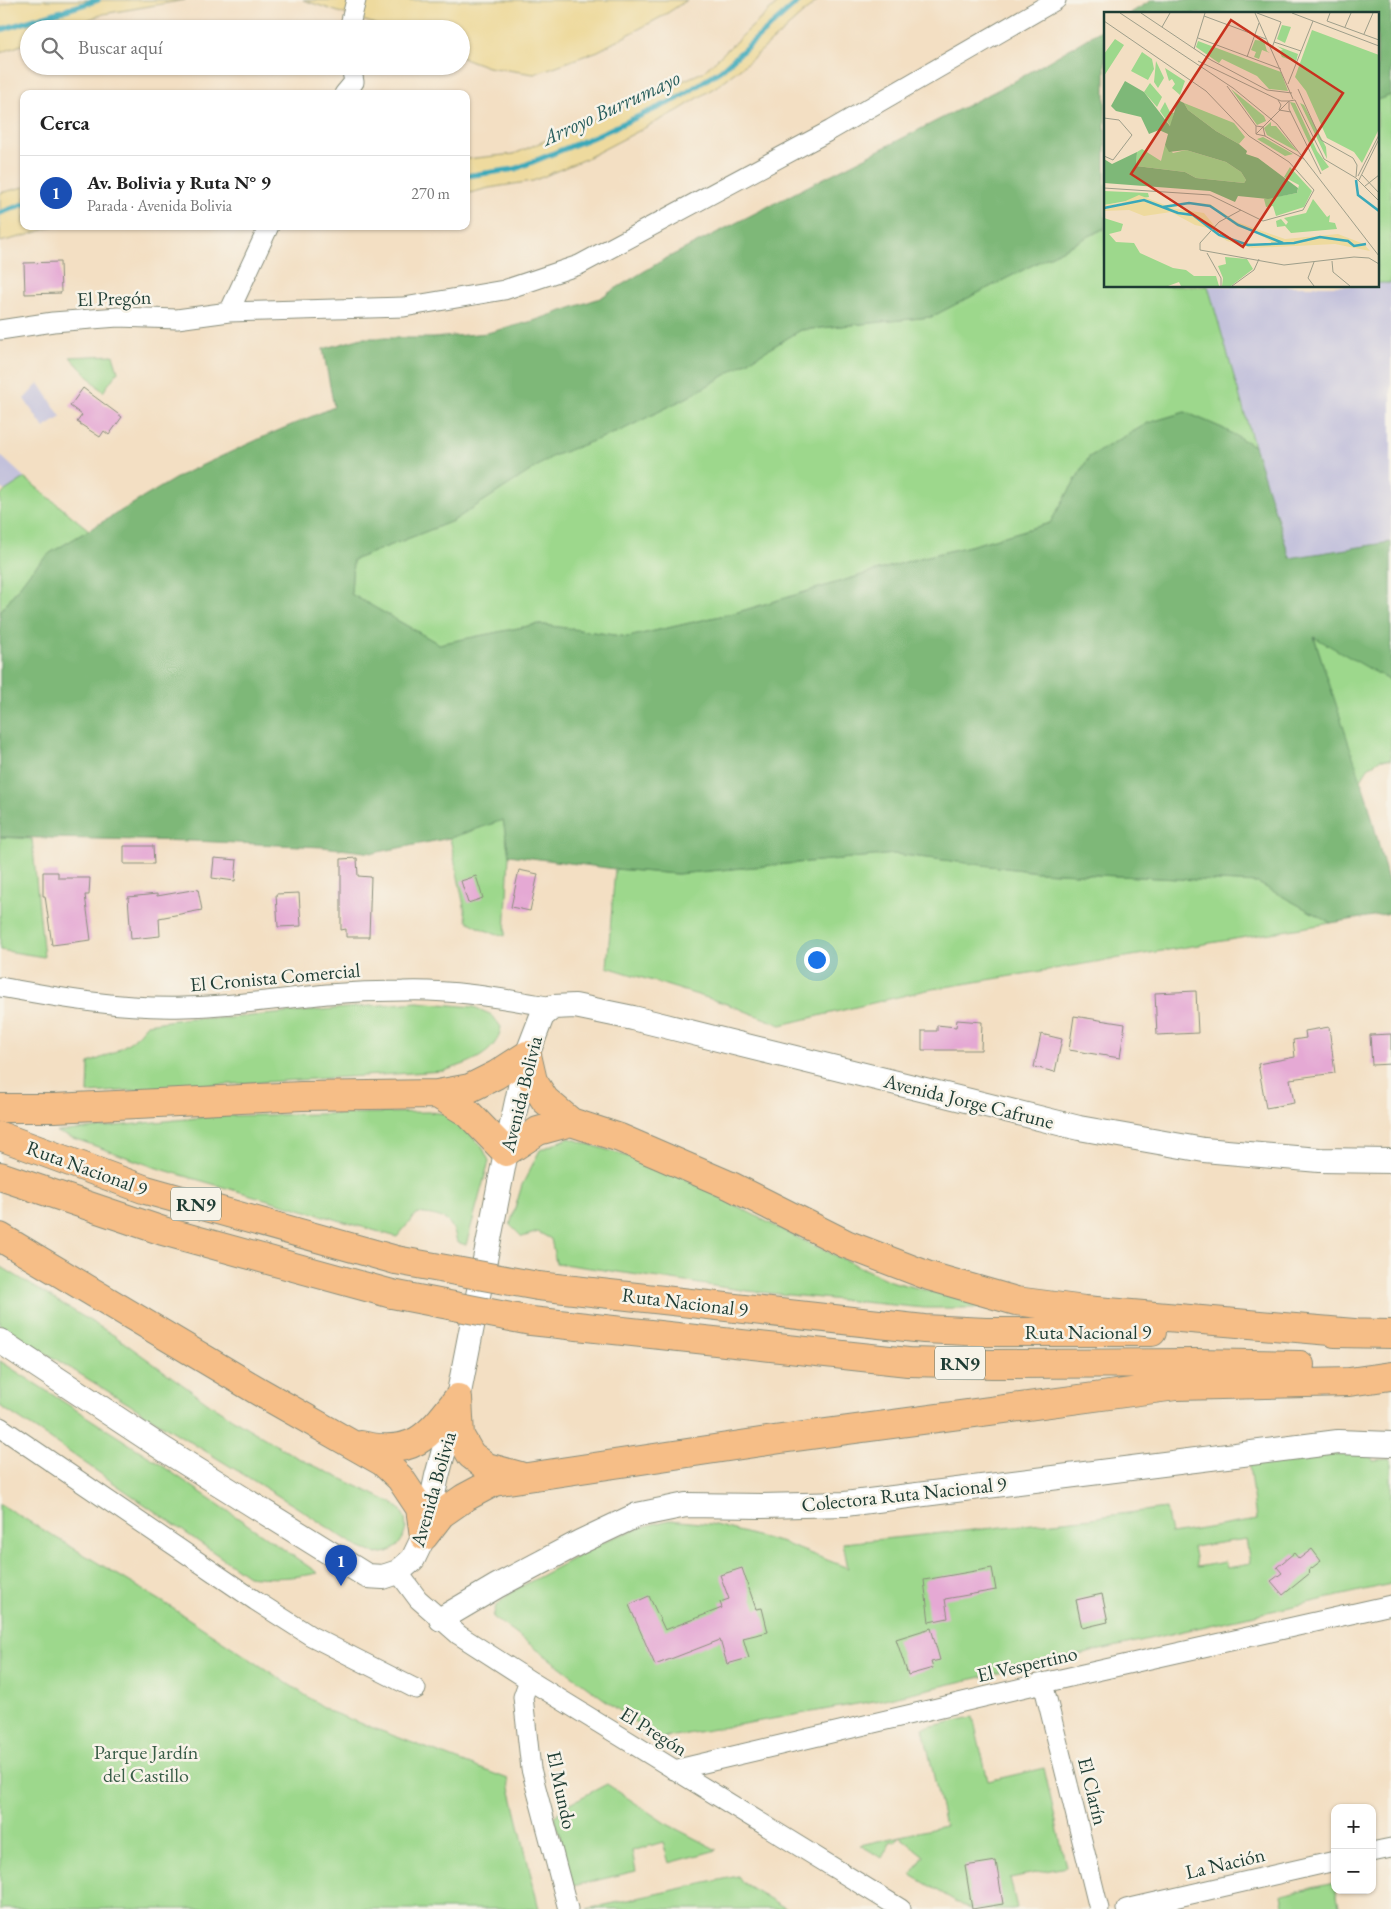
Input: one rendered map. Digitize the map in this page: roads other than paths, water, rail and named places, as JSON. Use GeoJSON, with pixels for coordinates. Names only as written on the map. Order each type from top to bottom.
{"type":"FeatureCollection","features":[{"type":"Feature","properties":{"kind":"highway"},"geometry":{"type":"LineString","coordinates":[[0,1108],[54,1108],[302,1096],[437,1094],[470,1088],[527,1054],[533,1081],[546,1100],[571,1122],[620,1138],[731,1186],[846,1244],[929,1276],[1016,1301],[1085,1310],[1354,1333]]}},
{"type":"Feature","properties":{"kind":"highway"},"geometry":{"type":"LineString","coordinates":[[437,1094],[468,1113],[506,1152],[538,1131],[571,1122]]}},
{"type":"Feature","properties":{"kind":"highway","name":"Ruta Nacional 9"},"geometry":{"type":"LineString","coordinates":[[0,1136],[146,1190],[396,1260],[538,1286],[924,1329],[986,1332],[1391,1334]]}},
{"type":"Feature","properties":{"kind":"highway","name":"Ruta Nacional 9"},"geometry":{"type":"LineString","coordinates":[[0,1176],[163,1231],[392,1294],[531,1321],[908,1362],[1002,1364],[1195,1363],[1391,1367]]}},
{"type":"Feature","properties":{"kind":"highway"},"geometry":{"type":"LineString","coordinates":[[0,1238],[383,1462],[400,1478],[420,1508],[424,1536]]}},
{"type":"Feature","properties":{"kind":"highway"},"geometry":{"type":"LineString","coordinates":[[424,1536],[441,1514],[464,1498],[494,1482],[781,1439],[1176,1386],[1349,1382],[1391,1376]]}},
{"type":"Feature","properties":{"kind":"highway"},"geometry":{"type":"LineString","coordinates":[[347,1442],[380,1450],[400,1448],[419,1441],[435,1429],[458,1398]]}},
{"type":"Feature","properties":{"kind":"highway"},"geometry":{"type":"LineString","coordinates":[[458,1398],[460,1436],[471,1455],[487,1467],[524,1478]]}},
{"type":"Feature","properties":{"kind":"street"},"geometry":{"type":"LineString","coordinates":[[351,20],[356,0]]}},
{"type":"Feature","properties":{"kind":"street","name":"El Pregón"},"geometry":{"type":"LineString","coordinates":[[0,330],[44,323],[118,317],[177,319],[228,312],[404,307],[504,290],[579,265],[832,130],[1056,0]]}},
{"type":"Feature","properties":{"kind":"street"},"geometry":{"type":"LineString","coordinates":[[347,90],[354,82],[353,75]]}},
{"type":"Feature","properties":{"kind":"street"},"geometry":{"type":"LineString","coordinates":[[228,312],[267,230]]}},
{"type":"Feature","properties":{"kind":"street","name":"El Cronista Comercial"},"geometry":{"type":"LineString","coordinates":[[0,987],[76,1000],[131,1006],[194,1007],[251,1003],[328,994],[405,990],[488,996],[553,1007]]}},
{"type":"Feature","properties":{"kind":"street","name":"Avenida Jorge Cafrune"},"geometry":{"type":"LineString","coordinates":[[553,1007],[576,1006],[633,1018],[1079,1128],[1204,1150],[1319,1160],[1391,1161]]}},
{"type":"Feature","properties":{"kind":"street","name":"Avenida Bolivia"},"geometry":{"type":"LineString","coordinates":[[398,1572],[413,1559],[424,1536],[437,1476],[458,1398],[527,1054],[542,1016],[553,1007]]}},
{"type":"Feature","properties":{"kind":"street"},"geometry":{"type":"LineString","coordinates":[[0,1341],[165,1450],[367,1576],[383,1577],[398,1572]]}},
{"type":"Feature","properties":{"kind":"street"},"geometry":{"type":"LineString","coordinates":[[0,1427],[256,1601],[312,1636],[416,1689]]}},
{"type":"Feature","properties":{"kind":"street","name":"Colectora Ruta Nacional 9"},"geometry":{"type":"LineString","coordinates":[[441,1619],[497,1586],[588,1538],[637,1515],[686,1505],[845,1504],[1338,1442],[1391,1444]]}},
{"type":"Feature","properties":{"kind":"street","name":"El Pregón"},"geometry":{"type":"LineString","coordinates":[[398,1572],[418,1599],[459,1634],[674,1770],[875,1901],[901,1909]]}},
{"type":"Feature","properties":{"kind":"street","name":"El Vespertino"},"geometry":{"type":"LineString","coordinates":[[674,1770],[1043,1683],[1391,1605]]}},
{"type":"Feature","properties":{"kind":"street","name":"El Mundo"},"geometry":{"type":"LineString","coordinates":[[529,1680],[523,1697],[532,1769],[568,1909]]}},
{"type":"Feature","properties":{"kind":"street","name":"El Clarín"},"geometry":{"type":"LineString","coordinates":[[1043,1683],[1099,1909]]}},
{"type":"Feature","properties":{"kind":"street"},"geometry":{"type":"LineString","coordinates":[[1376,1851],[1391,1848]]}},
{"type":"Feature","properties":{"kind":"street","name":"La Nación"},"geometry":{"type":"LineString","coordinates":[[1126,1909],[1331,1862]]}},
{"type":"Feature","properties":{"kind":"waterway","name":"Arroyo Burrumayo"},"geometry":{"type":"LineString","coordinates":[[33,20],[98,0]]}},
{"type":"Feature","properties":{"kind":"waterway","name":"Arroyo Burrumayo"},"geometry":{"type":"LineString","coordinates":[[470,175],[515,169],[591,138],[677,99],[721,70],[800,0]]}},
{"type":"Feature","properties":{"kind":"waterway","name":"Arroyo Burrumayo"},"geometry":{"type":"LineString","coordinates":[[0,30],[20,24]]}},
{"type":"Feature","properties":{"kind":"waterway","name":"Arroyo Burrumayo"},"geometry":{"type":"LineString","coordinates":[[0,213],[20,206]]}},
{"type":"Feature","properties":{"kind":"place","name":"Av. Bolivia y Ruta N° 9"},"geometry":{"type":"Point","coordinates":[341,1586]}},
{"type":"Feature","properties":{"kind":"park label","name":"Parque Jardín del Castillo"},"geometry":{"type":"Point","coordinates":[146,1764]}}]}
